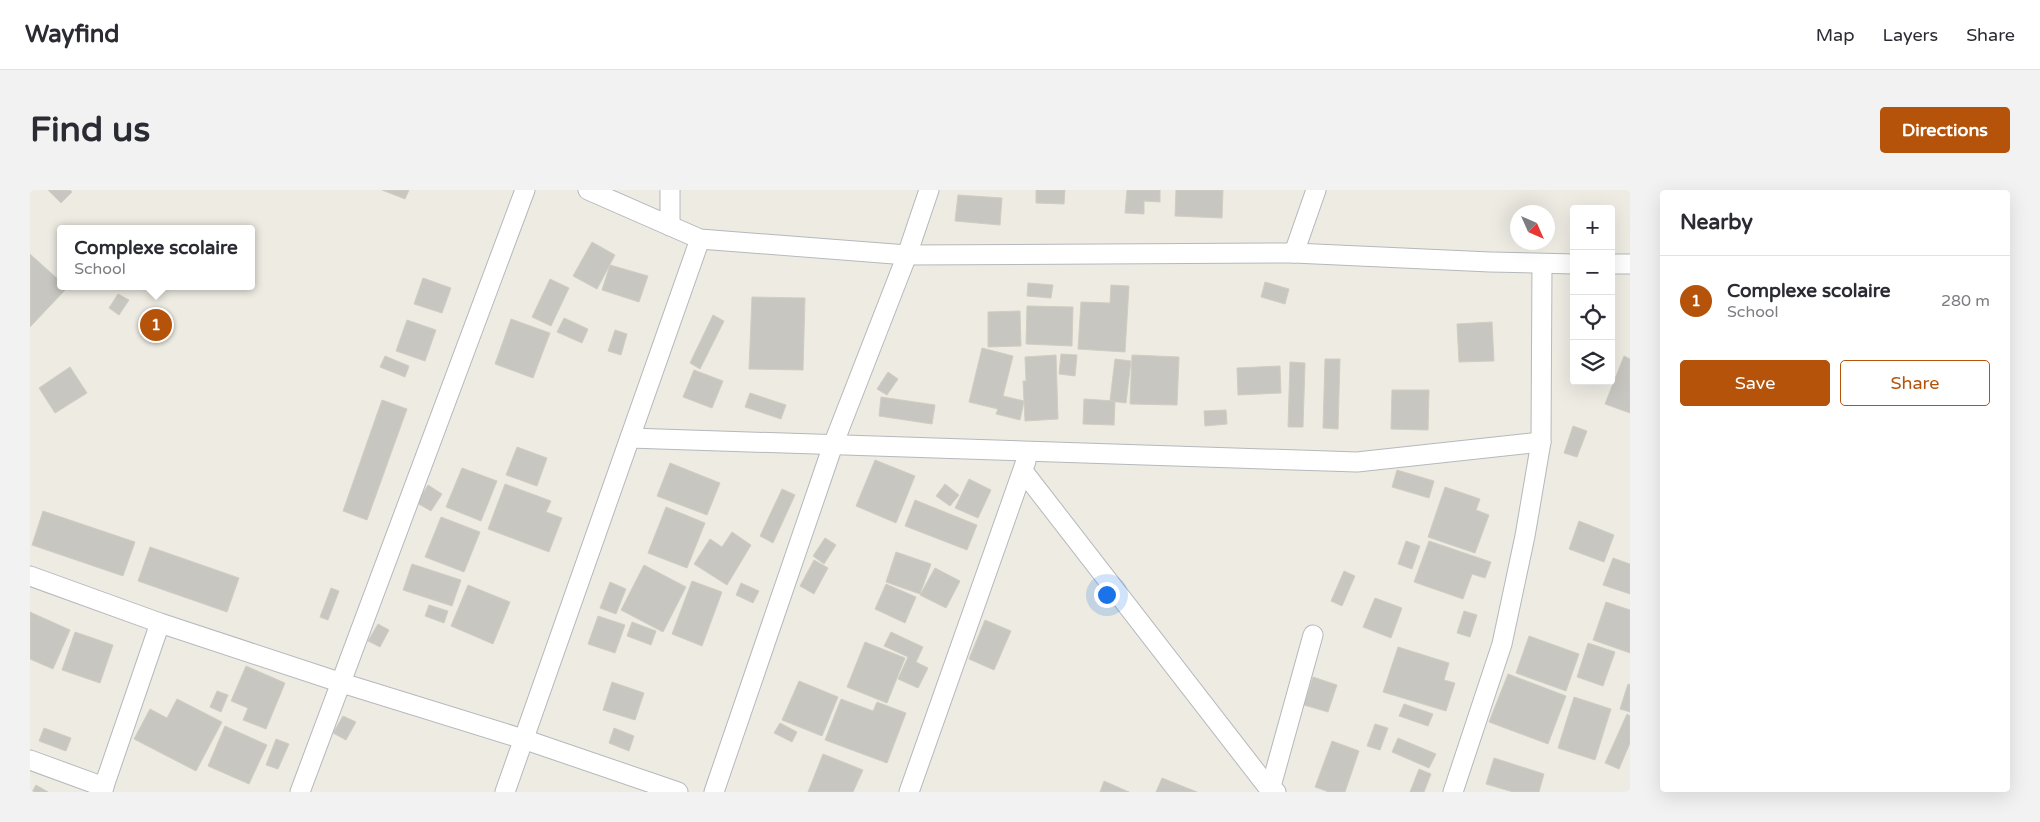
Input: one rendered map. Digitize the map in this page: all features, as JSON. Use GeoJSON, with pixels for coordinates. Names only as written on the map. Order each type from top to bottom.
{"type":"FeatureCollection","features":[{"type":"Feature","properties":{"kind":"street"},"geometry":{"type":"LineString","coordinates":[[300,792],[525,190]]}},
{"type":"Feature","properties":{"kind":"street"},"geometry":{"type":"LineString","coordinates":[[588,190],[700,240],[907,255],[1294,253],[1570,264]]}},
{"type":"Feature","properties":{"kind":"street"},"geometry":{"type":"LineString","coordinates":[[670,190],[670,226]]}},
{"type":"Feature","properties":{"kind":"street"},"geometry":{"type":"LineString","coordinates":[[714,792],[833,445],[907,255],[929,190]]}},
{"type":"Feature","properties":{"kind":"street"},"geometry":{"type":"LineString","coordinates":[[1294,253],[1316,190]]}},
{"type":"Feature","properties":{"kind":"street"},"geometry":{"type":"LineString","coordinates":[[504,792],[700,240]]}},
{"type":"Feature","properties":{"kind":"street"},"geometry":{"type":"LineString","coordinates":[[1453,792],[1502,644],[1525,536],[1541,442],[1542,264]]}},
{"type":"Feature","properties":{"kind":"street"},"geometry":{"type":"LineString","coordinates":[[1615,264],[1630,264]]}},
{"type":"Feature","properties":{"kind":"street"},"geometry":{"type":"LineString","coordinates":[[630,438],[1357,462],[1541,442]]}},
{"type":"Feature","properties":{"kind":"street"},"geometry":{"type":"LineString","coordinates":[[909,792],[1030,451]]}},
{"type":"Feature","properties":{"kind":"street"},"geometry":{"type":"LineString","coordinates":[[1023,471],[1273,791]]}},
{"type":"Feature","properties":{"kind":"street"},"geometry":{"type":"LineString","coordinates":[[30,576],[160,623],[342,683],[523,738],[678,792]]}},
{"type":"Feature","properties":{"kind":"street"},"geometry":{"type":"LineString","coordinates":[[30,760],[103,789],[160,623]]}},
{"type":"Feature","properties":{"kind":"street"},"geometry":{"type":"LineString","coordinates":[[1273,791],[1313,635]]}},
{"type":"Feature","properties":{"kind":"building"},"geometry":{"type":"Polygon","coordinates":[[[48,190],[70,190],[72,192],[61,203],[48,190]]]}},
{"type":"Feature","properties":{"kind":"building"},"geometry":{"type":"Polygon","coordinates":[[[382,190],[409,190],[405,199],[382,190]]]}},
{"type":"Feature","properties":{"kind":"building"},"geometry":{"type":"Polygon","coordinates":[[[1036,190],[1065,190],[1064,204],[1036,203],[1036,190]]]}},
{"type":"Feature","properties":{"kind":"building"},"geometry":{"type":"Polygon","coordinates":[[[1127,190],[1160,190],[1160,202],[1144,201],[1144,214],[1125,213],[1127,190]]]}},
{"type":"Feature","properties":{"kind":"building"},"geometry":{"type":"Polygon","coordinates":[[[1176,190],[1223,190],[1222,218],[1175,216],[1176,190]]]}},
{"type":"Feature","properties":{"kind":"building"},"geometry":{"type":"Polygon","coordinates":[[[958,195],[1002,198],[1000,225],[955,221],[958,195]]]}},
{"type":"Feature","properties":{"kind":"building"},"geometry":{"type":"Polygon","coordinates":[[[592,242],[615,255],[597,289],[573,276],[592,242]]]}},
{"type":"Feature","properties":{"kind":"building"},"geometry":{"type":"Polygon","coordinates":[[[30,254],[57,278],[57,290],[65,290],[30,327],[30,254]]]}},
{"type":"Feature","properties":{"kind":"building"},"geometry":{"type":"Polygon","coordinates":[[[610,265],[648,276],[639,302],[602,290],[610,265]]]}},
{"type":"Feature","properties":{"kind":"building"},"geometry":{"type":"Polygon","coordinates":[[[423,278],[451,288],[442,313],[414,304],[423,278]]]}},
{"type":"Feature","properties":{"kind":"building"},"geometry":{"type":"Polygon","coordinates":[[[550,279],[569,288],[551,326],[532,317],[550,279]]]}},
{"type":"Feature","properties":{"kind":"building"},"geometry":{"type":"Polygon","coordinates":[[[1265,282],[1289,289],[1285,304],[1261,297],[1265,282]]]}},
{"type":"Feature","properties":{"kind":"building"},"geometry":{"type":"Polygon","coordinates":[[[1028,283],[1053,285],[1051,298],[1027,296],[1028,283]]]}},
{"type":"Feature","properties":{"kind":"building"},"geometry":{"type":"Polygon","coordinates":[[[1111,285],[1129,286],[1125,352],[1078,349],[1081,302],[1110,303],[1111,285]]]}},
{"type":"Feature","properties":{"kind":"building"},"geometry":{"type":"Polygon","coordinates":[[[118,294],[129,300],[119,315],[109,308],[118,294]]]}},
{"type":"Feature","properties":{"kind":"building"},"geometry":{"type":"Polygon","coordinates":[[[752,297],[805,298],[803,370],[749,369],[752,297]]]}},
{"type":"Feature","properties":{"kind":"building"},"geometry":{"type":"Polygon","coordinates":[[[1027,306],[1073,307],[1072,346],[1026,344],[1027,306]]]}},
{"type":"Feature","properties":{"kind":"building"},"geometry":{"type":"Polygon","coordinates":[[[1020,311],[1021,346],[988,347],[988,312],[1020,311]]]}},
{"type":"Feature","properties":{"kind":"building"},"geometry":{"type":"Polygon","coordinates":[[[713,315],[724,321],[700,369],[690,363],[713,315]]]}},
{"type":"Feature","properties":{"kind":"building"},"geometry":{"type":"Polygon","coordinates":[[[564,318],[588,329],[582,343],[557,332],[564,318]]]}},
{"type":"Feature","properties":{"kind":"building"},"geometry":{"type":"Polygon","coordinates":[[[511,319],[550,333],[533,378],[495,364],[511,319]]]}},
{"type":"Feature","properties":{"kind":"building"},"geometry":{"type":"Polygon","coordinates":[[[407,320],[436,330],[425,361],[396,351],[407,320]]]}},
{"type":"Feature","properties":{"kind":"building"},"geometry":{"type":"Polygon","coordinates":[[[1492,322],[1494,361],[1459,362],[1457,324],[1492,322]]]}},
{"type":"Feature","properties":{"kind":"building"},"geometry":{"type":"Polygon","coordinates":[[[615,330],[627,334],[621,355],[608,351],[615,330]]]}},
{"type":"Feature","properties":{"kind":"building"},"geometry":{"type":"Polygon","coordinates":[[[982,348],[1013,356],[1003,396],[1024,401],[1020,420],[996,414],[998,409],[969,402],[982,348]]]}},
{"type":"Feature","properties":{"kind":"building"},"geometry":{"type":"Polygon","coordinates":[[[1061,354],[1077,355],[1075,376],[1059,374],[1061,354]]]}},
{"type":"Feature","properties":{"kind":"building"},"geometry":{"type":"Polygon","coordinates":[[[1056,355],[1058,419],[1025,421],[1023,381],[1026,381],[1025,357],[1056,355]]]}},
{"type":"Feature","properties":{"kind":"building"},"geometry":{"type":"Polygon","coordinates":[[[1132,355],[1179,357],[1177,405],[1130,404],[1132,355]]]}},
{"type":"Feature","properties":{"kind":"building"},"geometry":{"type":"Polygon","coordinates":[[[385,356],[409,366],[405,377],[380,367],[385,356]]]}},
{"type":"Feature","properties":{"kind":"building"},"geometry":{"type":"Polygon","coordinates":[[[1624,356],[1630,359],[1630,413],[1605,404],[1613,385],[1615,385],[1615,379],[1624,356]]]}},
{"type":"Feature","properties":{"kind":"building"},"geometry":{"type":"Polygon","coordinates":[[[1115,359],[1131,361],[1126,403],[1110,401],[1115,359]]]}},
{"type":"Feature","properties":{"kind":"building"},"geometry":{"type":"Polygon","coordinates":[[[1325,359],[1340,359],[1338,429],[1323,428],[1325,359]]]}},
{"type":"Feature","properties":{"kind":"building"},"geometry":{"type":"Polygon","coordinates":[[[1290,362],[1305,363],[1303,427],[1288,427],[1290,362]]]}},
{"type":"Feature","properties":{"kind":"building"},"geometry":{"type":"Polygon","coordinates":[[[1280,366],[1281,393],[1238,395],[1237,368],[1280,366]]]}},
{"type":"Feature","properties":{"kind":"building"},"geometry":{"type":"Polygon","coordinates":[[[70,367],[87,393],[55,413],[39,388],[70,367]]]}},
{"type":"Feature","properties":{"kind":"building"},"geometry":{"type":"Polygon","coordinates":[[[694,370],[723,381],[712,408],[683,397],[694,370]]]}},
{"type":"Feature","properties":{"kind":"building"},"geometry":{"type":"Polygon","coordinates":[[[888,372],[898,379],[887,395],[877,389],[888,372]]]}},
{"type":"Feature","properties":{"kind":"building"},"geometry":{"type":"Polygon","coordinates":[[[1392,390],[1429,390],[1428,430],[1391,429],[1392,390]]]}},
{"type":"Feature","properties":{"kind":"building"},"geometry":{"type":"Polygon","coordinates":[[[750,393],[786,405],[781,419],[745,407],[750,393]]]}},
{"type":"Feature","properties":{"kind":"building"},"geometry":{"type":"Polygon","coordinates":[[[881,397],[935,405],[932,424],[879,416],[881,397]]]}},
{"type":"Feature","properties":{"kind":"building"},"geometry":{"type":"Polygon","coordinates":[[[1084,399],[1115,401],[1114,425],[1083,424],[1084,399]]]}},
{"type":"Feature","properties":{"kind":"building"},"geometry":{"type":"Polygon","coordinates":[[[382,400],[407,409],[367,520],[343,511],[382,400]]]}},
{"type":"Feature","properties":{"kind":"building"},"geometry":{"type":"Polygon","coordinates":[[[1226,410],[1227,424],[1205,426],[1204,411],[1226,410]]]}},
{"type":"Feature","properties":{"kind":"building"},"geometry":{"type":"Polygon","coordinates":[[[1573,426],[1587,431],[1577,457],[1564,453],[1573,426]]]}},
{"type":"Feature","properties":{"kind":"building"},"geometry":{"type":"Polygon","coordinates":[[[517,447],[547,458],[537,486],[506,475],[517,447]]]}},
{"type":"Feature","properties":{"kind":"building"},"geometry":{"type":"Polygon","coordinates":[[[875,460],[915,476],[896,523],[856,506],[875,460]]]}},
{"type":"Feature","properties":{"kind":"building"},"geometry":{"type":"Polygon","coordinates":[[[670,463],[720,483],[707,515],[657,496],[670,463]]]}},
{"type":"Feature","properties":{"kind":"building"},"geometry":{"type":"Polygon","coordinates":[[[462,468],[497,481],[481,521],[446,507],[462,468]]]}},
{"type":"Feature","properties":{"kind":"building"},"geometry":{"type":"Polygon","coordinates":[[[1397,470],[1434,481],[1429,498],[1392,487],[1397,470]]]}},
{"type":"Feature","properties":{"kind":"building"},"geometry":{"type":"Polygon","coordinates":[[[969,479],[991,490],[978,518],[955,508],[969,479]]]}},
{"type":"Feature","properties":{"kind":"building"},"geometry":{"type":"Polygon","coordinates":[[[505,484],[551,501],[546,512],[562,518],[549,552],[488,529],[505,484]]]}},
{"type":"Feature","properties":{"kind":"building"},"geometry":{"type":"Polygon","coordinates":[[[945,484],[959,495],[950,506],[936,496],[945,484]]]}},
{"type":"Feature","properties":{"kind":"building"},"geometry":{"type":"Polygon","coordinates":[[[428,485],[442,494],[431,511],[417,503],[428,485]]]}},
{"type":"Feature","properties":{"kind":"building"},"geometry":{"type":"Polygon","coordinates":[[[1445,487],[1480,499],[1476,510],[1489,515],[1475,553],[1428,537],[1445,487]]]}},
{"type":"Feature","properties":{"kind":"building"},"geometry":{"type":"Polygon","coordinates":[[[782,489],[795,495],[773,543],[760,536],[782,489]]]}},
{"type":"Feature","properties":{"kind":"building"},"geometry":{"type":"Polygon","coordinates":[[[915,500],[977,525],[967,550],[905,526],[915,500]]]}},
{"type":"Feature","properties":{"kind":"building"},"geometry":{"type":"Polygon","coordinates":[[[666,507],[705,523],[687,568],[648,553],[666,507]]]}},
{"type":"Feature","properties":{"kind":"building"},"geometry":{"type":"Polygon","coordinates":[[[43,511],[135,542],[123,576],[32,545],[43,511]]]}},
{"type":"Feature","properties":{"kind":"building"},"geometry":{"type":"Polygon","coordinates":[[[441,517],[480,532],[464,572],[425,557],[441,517]]]}},
{"type":"Feature","properties":{"kind":"building"},"geometry":{"type":"Polygon","coordinates":[[[1579,521],[1614,535],[1604,562],[1569,549],[1579,521]]]}},
{"type":"Feature","properties":{"kind":"building"},"geometry":{"type":"Polygon","coordinates":[[[732,532],[751,545],[727,585],[694,564],[710,539],[722,547],[732,532]]]}},
{"type":"Feature","properties":{"kind":"building"},"geometry":{"type":"Polygon","coordinates":[[[825,538],[836,545],[824,564],[813,556],[825,538]]]}},
{"type":"Feature","properties":{"kind":"building"},"geometry":{"type":"Polygon","coordinates":[[[1406,541],[1420,546],[1412,569],[1398,564],[1406,541]]]}},
{"type":"Feature","properties":{"kind":"building"},"geometry":{"type":"Polygon","coordinates":[[[1429,541],[1491,562],[1485,578],[1472,574],[1463,599],[1414,582],[1429,541]]]}},
{"type":"Feature","properties":{"kind":"building"},"geometry":{"type":"Polygon","coordinates":[[[150,547],[239,578],[227,612],[138,581],[150,547]]]}},
{"type":"Feature","properties":{"kind":"building"},"geometry":{"type":"Polygon","coordinates":[[[896,552],[931,564],[920,594],[886,582],[896,552]]]}},
{"type":"Feature","properties":{"kind":"building"},"geometry":{"type":"Polygon","coordinates":[[[1613,558],[1630,564],[1630,594],[1603,585],[1613,558]]]}},
{"type":"Feature","properties":{"kind":"building"},"geometry":{"type":"Polygon","coordinates":[[[814,560],[828,568],[814,594],[800,586],[814,560]]]}},
{"type":"Feature","properties":{"kind":"building"},"geometry":{"type":"Polygon","coordinates":[[[412,564],[461,580],[452,606],[403,590],[412,564]]]}},
{"type":"Feature","properties":{"kind":"building"},"geometry":{"type":"Polygon","coordinates":[[[644,565],[686,587],[663,632],[621,610],[644,565]]]}},
{"type":"Feature","properties":{"kind":"building"},"geometry":{"type":"Polygon","coordinates":[[[935,568],[960,581],[946,608],[920,595],[935,568]]]}},
{"type":"Feature","properties":{"kind":"building"},"geometry":{"type":"Polygon","coordinates":[[[1344,571],[1355,576],[1342,606],[1331,601],[1344,571]]]}},
{"type":"Feature","properties":{"kind":"building"},"geometry":{"type":"Polygon","coordinates":[[[692,581],[722,592],[702,646],[672,634],[692,581]]]}},
{"type":"Feature","properties":{"kind":"building"},"geometry":{"type":"Polygon","coordinates":[[[610,582],[626,589],[616,614],[600,608],[610,582]]]}},
{"type":"Feature","properties":{"kind":"building"},"geometry":{"type":"Polygon","coordinates":[[[741,583],[759,591],[753,603],[736,595],[741,583]]]}},
{"type":"Feature","properties":{"kind":"building"},"geometry":{"type":"Polygon","coordinates":[[[886,584],[916,597],[905,623],[875,609],[886,584]]]}},
{"type":"Feature","properties":{"kind":"building"},"geometry":{"type":"Polygon","coordinates":[[[468,585],[510,602],[493,644],[451,626],[468,585]]]}},
{"type":"Feature","properties":{"kind":"building"},"geometry":{"type":"Polygon","coordinates":[[[331,588],[339,591],[328,620],[320,617],[331,588]]]}},
{"type":"Feature","properties":{"kind":"building"},"geometry":{"type":"Polygon","coordinates":[[[1375,598],[1402,608],[1391,638],[1363,627],[1375,598]]]}},
{"type":"Feature","properties":{"kind":"building"},"geometry":{"type":"Polygon","coordinates":[[[1606,602],[1630,610],[1630,653],[1593,640],[1606,602]]]}},
{"type":"Feature","properties":{"kind":"building"},"geometry":{"type":"Polygon","coordinates":[[[429,605],[448,611],[444,623],[425,616],[429,605]]]}},
{"type":"Feature","properties":{"kind":"building"},"geometry":{"type":"Polygon","coordinates":[[[1464,611],[1477,615],[1470,637],[1457,633],[1464,611]]]}},
{"type":"Feature","properties":{"kind":"building"},"geometry":{"type":"Polygon","coordinates":[[[30,612],[70,630],[53,669],[30,659],[30,612]]]}},
{"type":"Feature","properties":{"kind":"building"},"geometry":{"type":"Polygon","coordinates":[[[598,616],[625,625],[615,653],[588,644],[598,616]]]}},
{"type":"Feature","properties":{"kind":"building"},"geometry":{"type":"Polygon","coordinates":[[[985,620],[1011,631],[994,670],[969,659],[985,620]]]}},
{"type":"Feature","properties":{"kind":"building"},"geometry":{"type":"Polygon","coordinates":[[[632,622],[656,631],[651,645],[627,636],[632,622]]]}},
{"type":"Feature","properties":{"kind":"building"},"geometry":{"type":"Polygon","coordinates":[[[378,624],[389,630],[380,647],[368,641],[378,624]]]}},
{"type":"Feature","properties":{"kind":"building"},"geometry":{"type":"Polygon","coordinates":[[[75,632],[113,645],[100,683],[62,670],[75,632]]]}},
{"type":"Feature","properties":{"kind":"building"},"geometry":{"type":"Polygon","coordinates":[[[891,632],[923,647],[916,662],[928,668],[918,688],[898,679],[908,657],[884,646],[891,632]]]}},
{"type":"Feature","properties":{"kind":"building"},"geometry":{"type":"Polygon","coordinates":[[[1529,636],[1579,654],[1566,691],[1516,673],[1529,636]]]}},
{"type":"Feature","properties":{"kind":"building"},"geometry":{"type":"Polygon","coordinates":[[[865,642],[905,658],[887,703],[847,687],[865,642]]]}},
{"type":"Feature","properties":{"kind":"building"},"geometry":{"type":"Polygon","coordinates":[[[1588,643],[1615,652],[1603,686],[1577,677],[1588,643]]]}},
{"type":"Feature","properties":{"kind":"building"},"geometry":{"type":"Polygon","coordinates":[[[1398,647],[1449,663],[1444,680],[1455,683],[1446,711],[1383,692],[1398,647]]]}},
{"type":"Feature","properties":{"kind":"building"},"geometry":{"type":"Polygon","coordinates":[[[246,666],[285,683],[266,729],[243,720],[248,708],[231,701],[246,666]]]}},
{"type":"Feature","properties":{"kind":"building"},"geometry":{"type":"Polygon","coordinates":[[[1508,674],[1566,696],[1548,744],[1489,722],[1508,674]]]}},
{"type":"Feature","properties":{"kind":"building"},"geometry":{"type":"Polygon","coordinates":[[[1313,677],[1337,685],[1328,712],[1304,705],[1313,677]]]}},
{"type":"Feature","properties":{"kind":"building"},"geometry":{"type":"Polygon","coordinates":[[[799,681],[838,697],[822,736],[782,720],[799,681]]]}},
{"type":"Feature","properties":{"kind":"building"},"geometry":{"type":"Polygon","coordinates":[[[612,682],[644,693],[635,720],[603,710],[612,682]]]}},
{"type":"Feature","properties":{"kind":"building"},"geometry":{"type":"Polygon","coordinates":[[[1628,684],[1630,685],[1630,712],[1620,709],[1628,684]]]}},
{"type":"Feature","properties":{"kind":"building"},"geometry":{"type":"Polygon","coordinates":[[[217,691],[228,695],[221,712],[210,707],[217,691]]]}},
{"type":"Feature","properties":{"kind":"building"},"geometry":{"type":"Polygon","coordinates":[[[1574,697],[1611,709],[1595,760],[1558,748],[1574,697]]]}},
{"type":"Feature","properties":{"kind":"building"},"geometry":{"type":"Polygon","coordinates":[[[177,699],[222,722],[196,771],[134,739],[150,709],[167,718],[177,699]]]}},
{"type":"Feature","properties":{"kind":"building"},"geometry":{"type":"Polygon","coordinates":[[[841,699],[873,711],[877,702],[906,713],[887,763],[825,740],[841,699]]]}},
{"type":"Feature","properties":{"kind":"building"},"geometry":{"type":"Polygon","coordinates":[[[1404,704],[1433,714],[1428,726],[1399,716],[1404,704]]]}},
{"type":"Feature","properties":{"kind":"building"},"geometry":{"type":"Polygon","coordinates":[[[1627,714],[1630,716],[1630,743],[1619,769],[1605,763],[1627,714]]]}},
{"type":"Feature","properties":{"kind":"building"},"geometry":{"type":"Polygon","coordinates":[[[343,716],[356,722],[346,740],[333,733],[343,716]]]}},
{"type":"Feature","properties":{"kind":"building"},"geometry":{"type":"Polygon","coordinates":[[[780,723],[797,732],[792,742],[774,733],[780,723]]]}},
{"type":"Feature","properties":{"kind":"building"},"geometry":{"type":"Polygon","coordinates":[[[1375,724],[1388,728],[1380,750],[1367,746],[1375,724]]]}},
{"type":"Feature","properties":{"kind":"building"},"geometry":{"type":"Polygon","coordinates":[[[225,726],[267,745],[249,784],[208,766],[225,726]]]}},
{"type":"Feature","properties":{"kind":"building"},"geometry":{"type":"Polygon","coordinates":[[[44,728],[71,738],[66,751],[39,741],[44,728]]]}},
{"type":"Feature","properties":{"kind":"building"},"geometry":{"type":"Polygon","coordinates":[[[614,728],[634,736],[629,751],[609,743],[614,728]]]}},
{"type":"Feature","properties":{"kind":"building"},"geometry":{"type":"Polygon","coordinates":[[[1398,738],[1436,754],[1429,768],[1392,752],[1398,738]]]}},
{"type":"Feature","properties":{"kind":"building"},"geometry":{"type":"Polygon","coordinates":[[[276,739],[289,744],[278,769],[266,765],[276,739]]]}},
{"type":"Feature","properties":{"kind":"building"},"geometry":{"type":"Polygon","coordinates":[[[1332,741],[1359,751],[1345,792],[1329,792],[1315,787],[1332,741]]]}},
{"type":"Feature","properties":{"kind":"building"},"geometry":{"type":"Polygon","coordinates":[[[823,754],[863,770],[853,792],[808,792],[823,754]]]}},
{"type":"Feature","properties":{"kind":"building"},"geometry":{"type":"Polygon","coordinates":[[[1494,758],[1544,774],[1539,792],[1513,792],[1486,784],[1494,758]]]}},
{"type":"Feature","properties":{"kind":"building"},"geometry":{"type":"Polygon","coordinates":[[[1419,769],[1431,774],[1424,792],[1410,792],[1419,769]]]}},
{"type":"Feature","properties":{"kind":"building"},"geometry":{"type":"Polygon","coordinates":[[[1162,778],[1197,792],[1156,792],[1162,778]]]}},
{"type":"Feature","properties":{"kind":"building"},"geometry":{"type":"Polygon","coordinates":[[[1104,781],[1129,792],[1100,792],[1104,781]]]}},
{"type":"Feature","properties":{"kind":"building"},"geometry":{"type":"Polygon","coordinates":[[[36,785],[48,792],[32,792],[36,785]]]}},
{"type":"Feature","properties":{"kind":"place","name":"Complexe scolaire"},"geometry":{"type":"Point","coordinates":[156,325]}}]}
